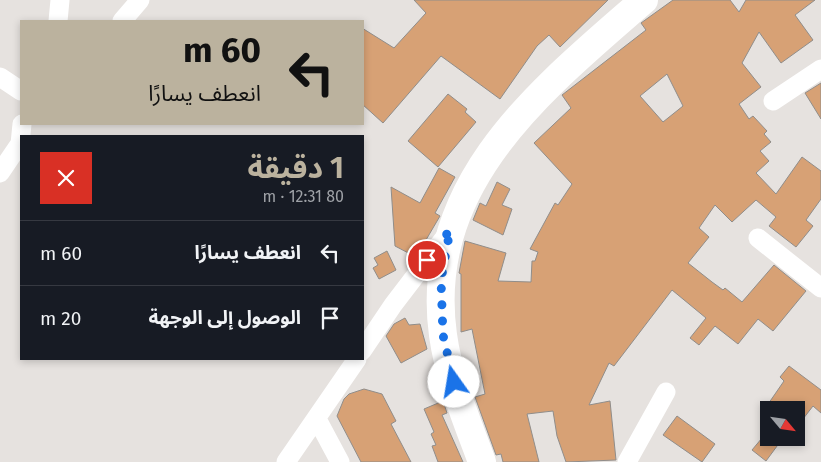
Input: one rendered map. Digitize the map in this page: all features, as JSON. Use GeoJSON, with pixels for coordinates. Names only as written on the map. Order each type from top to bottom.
{"type":"FeatureCollection","features":[{"type":"Feature","properties":{"kind":"main road"},"geometry":{"type":"LineString","coordinates":[[482,462],[454,382],[443,335],[441,280],[450,230],[463,198],[482,163],[517,121],[562,71],[644,0]]}},
{"type":"Feature","properties":{"kind":"street"},"geometry":{"type":"LineString","coordinates":[[58,20],[60,0]]}},
{"type":"Feature","properties":{"kind":"street"},"geometry":{"type":"LineString","coordinates":[[123,20],[140,0]]}},
{"type":"Feature","properties":{"kind":"street"},"geometry":{"type":"LineString","coordinates":[[773,102],[821,69]]}},
{"type":"Feature","properties":{"kind":"street"},"geometry":{"type":"LineString","coordinates":[[0,77],[20,90]]}},
{"type":"Feature","properties":{"kind":"street"},"geometry":{"type":"LineString","coordinates":[[27,135],[36,125]]}},
{"type":"Feature","properties":{"kind":"street"},"geometry":{"type":"LineString","coordinates":[[0,173],[20,144]]}},
{"type":"Feature","properties":{"kind":"street"},"geometry":{"type":"LineString","coordinates":[[364,348],[393,305],[450,230]]}},
{"type":"Feature","properties":{"kind":"street"},"geometry":{"type":"LineString","coordinates":[[758,238],[821,288]]}},
{"type":"Feature","properties":{"kind":"street"},"geometry":{"type":"LineString","coordinates":[[286,462],[356,360]]}},
{"type":"Feature","properties":{"kind":"street"},"geometry":{"type":"LineString","coordinates":[[627,462],[666,392]]}},
{"type":"Feature","properties":{"kind":"street"},"geometry":{"type":"LineString","coordinates":[[317,419],[340,462]]}},
{"type":"Feature","properties":{"kind":"building"},"geometry":{"type":"Polygon","coordinates":[[[414,0],[608,0],[560,47],[549,35],[537,46],[500,99],[441,56],[383,123],[364,106],[364,29],[394,48],[426,13],[414,0]]]}},
{"type":"Feature","properties":{"kind":"building"},"geometry":{"type":"Polygon","coordinates":[[[673,0],[730,0],[739,12],[746,0],[815,0],[795,15],[813,40],[781,63],[759,32],[742,63],[761,87],[739,104],[749,119],[753,116],[767,131],[764,134],[771,142],[760,151],[769,161],[756,173],[776,194],[802,157],[821,171],[821,199],[806,220],[813,226],[796,247],[769,226],[776,217],[756,200],[732,222],[715,205],[699,228],[709,237],[688,263],[742,302],[774,265],[806,291],[773,331],[758,319],[738,344],[715,326],[699,345],[690,338],[706,318],[672,290],[614,366],[609,363],[589,405],[610,401],[616,460],[566,462],[557,436],[553,411],[527,414],[539,462],[503,462],[501,454],[496,455],[475,397],[485,394],[472,329],[461,332],[461,274],[459,273],[465,241],[506,253],[498,281],[531,282],[532,261],[535,261],[538,252],[530,249],[555,203],[558,205],[572,184],[534,143],[571,108],[562,95],[646,30],[641,23],[673,0]],[[667,74],[640,96],[663,122],[683,106],[667,74]]]}},
{"type":"Feature","properties":{"kind":"building"},"geometry":{"type":"Polygon","coordinates":[[[821,83],[821,119],[805,93],[821,83]]]}},
{"type":"Feature","properties":{"kind":"building"},"geometry":{"type":"Polygon","coordinates":[[[448,94],[467,109],[465,112],[476,122],[438,167],[408,141],[448,94]]]}},
{"type":"Feature","properties":{"kind":"building"},"geometry":{"type":"Polygon","coordinates":[[[439,168],[455,177],[435,213],[440,216],[416,257],[395,246],[391,187],[420,203],[439,168]]]}},
{"type":"Feature","properties":{"kind":"building"},"geometry":{"type":"Polygon","coordinates":[[[497,182],[510,189],[502,205],[512,209],[503,235],[473,220],[480,203],[486,206],[497,182]]]}},
{"type":"Feature","properties":{"kind":"building"},"geometry":{"type":"Polygon","coordinates":[[[387,251],[396,270],[379,279],[373,268],[378,265],[374,258],[387,251]]]}},
{"type":"Feature","properties":{"kind":"building"},"geometry":{"type":"Polygon","coordinates":[[[405,318],[409,325],[420,324],[427,349],[401,363],[386,336],[394,324],[405,318]]]}},
{"type":"Feature","properties":{"kind":"building"},"geometry":{"type":"Polygon","coordinates":[[[789,366],[821,390],[821,413],[813,406],[805,416],[805,401],[770,401],[784,381],[780,377],[789,366]]]}},
{"type":"Feature","properties":{"kind":"building"},"geometry":{"type":"Polygon","coordinates":[[[364,389],[382,394],[396,421],[391,424],[411,462],[361,462],[337,416],[344,399],[349,394],[364,389]]]}},
{"type":"Feature","properties":{"kind":"building"},"geometry":{"type":"Polygon","coordinates":[[[443,401],[447,413],[442,415],[463,462],[438,462],[432,446],[436,445],[431,434],[434,432],[424,409],[443,401]]]}},
{"type":"Feature","properties":{"kind":"building"},"geometry":{"type":"Polygon","coordinates":[[[677,416],[715,444],[702,462],[663,435],[677,416]]]}},
{"type":"Feature","properties":{"kind":"building"},"geometry":{"type":"Polygon","coordinates":[[[760,440],[760,446],[777,446],[766,461],[752,450],[760,440]]]}},
{"type":"Feature","properties":{"kind":"route"},"geometry":{"type":"LineString","coordinates":[[427,260],[450,230],[441,280],[443,335],[454,382]]}}]}
